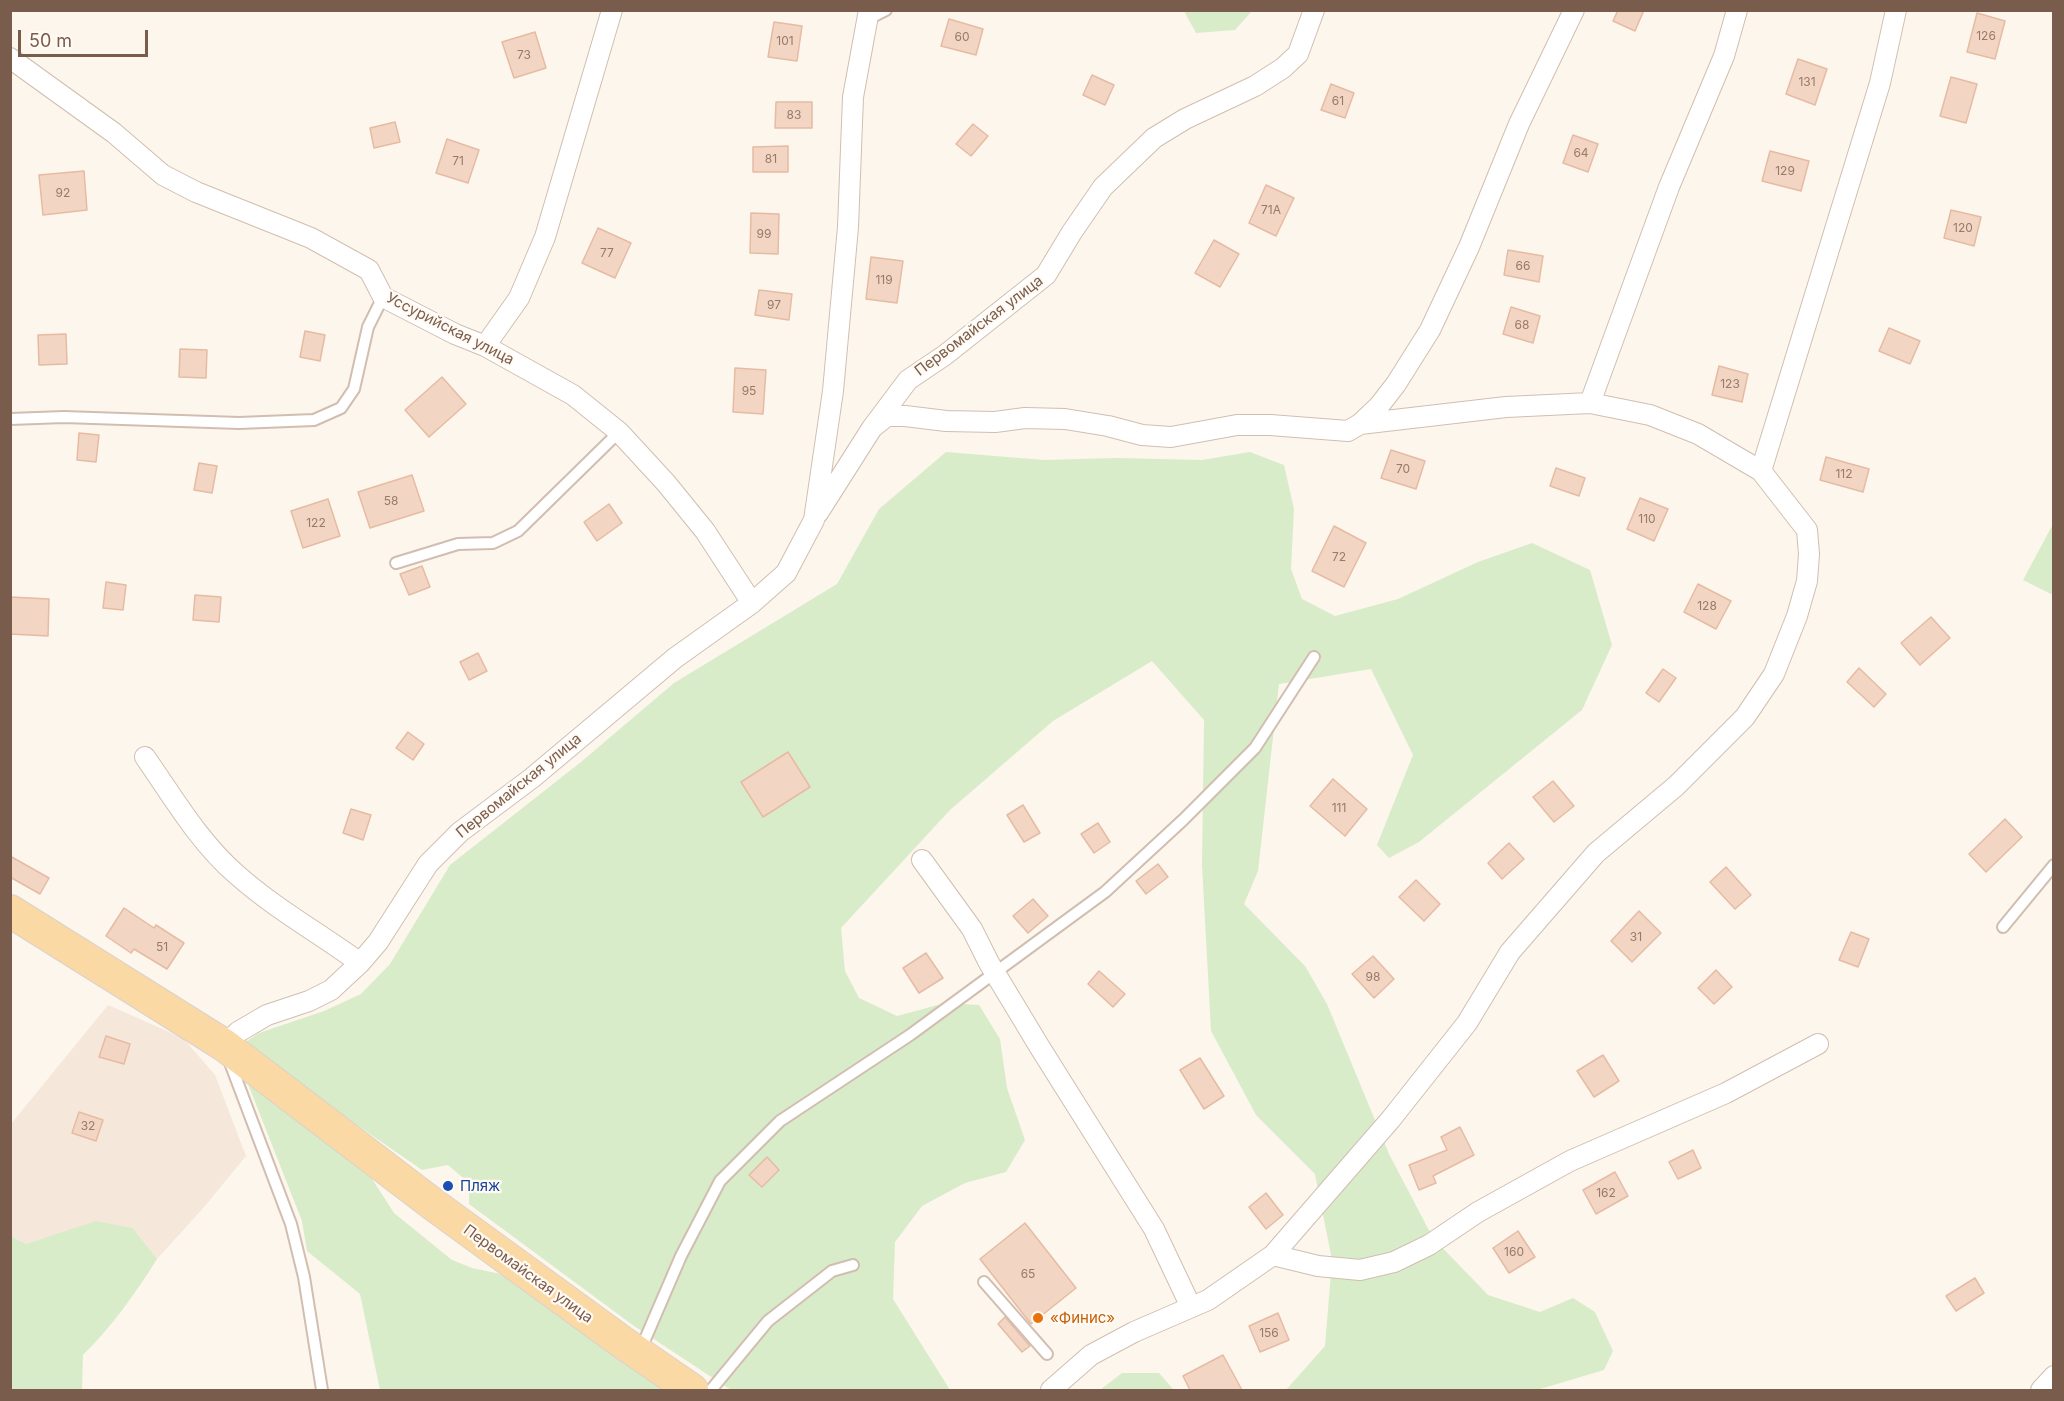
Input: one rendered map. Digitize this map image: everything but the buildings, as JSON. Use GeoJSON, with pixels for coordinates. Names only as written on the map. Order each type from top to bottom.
{"type":"FeatureCollection","features":[{"type":"Feature","properties":{"kind":"main road","name":"Первомайская улица"},"geometry":{"type":"LineString","coordinates":[[10,911],[224,1045],[434,1205],[692,1390]]}},
{"type":"Feature","properties":{"kind":"street"},"geometry":{"type":"LineString","coordinates":[[485,346],[519,298],[545,237],[612,10]]}},
{"type":"Feature","properties":{"kind":"street","name":"Первомайская улица"},"geometry":{"type":"LineString","coordinates":[[224,1045],[238,1032],[267,1015],[309,1001],[332,990],[378,942],[428,864],[460,832],[532,778],[675,658],[752,603],[786,573],[814,520],[872,428],[908,380],[1046,275],[1103,187],[1154,138],[1185,119],[1256,86],[1283,68],[1298,54],[1314,10]]}},
{"type":"Feature","properties":{"kind":"street"},"geometry":{"type":"LineString","coordinates":[[872,428],[886,416],[905,416],[946,422],[1065,418],[1142,435],[1171,437],[1237,425],[1348,431],[1360,424],[1379,406],[1396,384],[1430,330],[1469,247],[1519,124],[1575,10]]}},
{"type":"Feature","properties":{"kind":"street"},"geometry":{"type":"LineString","coordinates":[[1590,403],[1669,187],[1724,56],[1737,10]]}},
{"type":"Feature","properties":{"kind":"street"},"geometry":{"type":"LineString","coordinates":[[1761,471],[1880,83],[1896,10]]}},
{"type":"Feature","properties":{"kind":"street","name":"Первомайская улица"},"geometry":{"type":"LineString","coordinates":[[814,520],[833,391],[848,227],[853,98],[867,15]]}},
{"type":"Feature","properties":{"kind":"street","name":"Уссурийская улица"},"geometry":{"type":"LineString","coordinates":[[10,58],[114,133],[164,175],[196,192],[311,238],[369,270],[383,297],[455,334],[485,346],[573,395],[620,432],[666,483],[705,531],[752,603]]}},
{"type":"Feature","properties":{"kind":"street"},"geometry":{"type":"LineString","coordinates":[[1051,1390],[1091,1355],[1134,1332],[1208,1300],[1273,1255],[1390,1119],[1467,1023],[1510,952],[1567,886],[1596,853],[1676,786],[1745,717],[1774,674],[1797,616],[1807,581],[1809,554],[1807,530],[1761,471],[1698,434],[1650,415],[1590,403],[1506,407],[1360,424]]}},
{"type":"Feature","properties":{"kind":"street"},"geometry":{"type":"LineString","coordinates":[[145,757],[207,844],[234,873],[297,921],[360,963]]}},
{"type":"Feature","properties":{"kind":"street"},"geometry":{"type":"LineString","coordinates":[[922,860],[972,929],[994,972],[1154,1230],[1191,1307]]}},
{"type":"Feature","properties":{"kind":"street"},"geometry":{"type":"LineString","coordinates":[[1273,1255],[1318,1266],[1360,1270],[1394,1262],[1430,1245],[1478,1212],[1570,1161],[1726,1094],[1818,1044]]}},
{"type":"Feature","properties":{"kind":"street"},"geometry":{"type":"LineString","coordinates":[[2042,1390],[2054,1376]]}},
{"type":"Feature","properties":{"kind":"lane"},"geometry":{"type":"LineString","coordinates":[[867,15],[886,10]]}},
{"type":"Feature","properties":{"kind":"lane"},"geometry":{"type":"LineString","coordinates":[[10,419],[64,417],[239,423],[314,420],[341,408],[354,389],[368,327],[383,297]]}},
{"type":"Feature","properties":{"kind":"lane"},"geometry":{"type":"LineString","coordinates":[[396,563],[458,544],[493,543],[518,531],[620,432]]}},
{"type":"Feature","properties":{"kind":"lane"},"geometry":{"type":"LineString","coordinates":[[639,1354],[681,1256],[720,1181],[780,1120],[910,1035],[1105,892],[1191,812],[1255,748],[1314,657]]}},
{"type":"Feature","properties":{"kind":"lane"},"geometry":{"type":"LineString","coordinates":[[2004,927],[2054,865]]}},
{"type":"Feature","properties":{"kind":"lane"},"geometry":{"type":"LineString","coordinates":[[224,1045],[291,1224],[304,1277],[322,1390]]}},
{"type":"Feature","properties":{"kind":"lane"},"geometry":{"type":"LineString","coordinates":[[711,1390],[768,1321],[832,1271],[853,1265]]}},
{"type":"Feature","properties":{"kind":"lane"},"geometry":{"type":"LineString","coordinates":[[984,1282],[1047,1354]]}},
{"type":"Feature","properties":{"kind":"shaded area"},"geometry":{"type":"Polygon","coordinates":[[[108,1005],[183,1038],[215,1075],[246,1156],[157,1259],[133,1228],[96,1222],[26,1244],[11,1236],[11,1124],[108,1005]]]}},
{"type":"Feature","properties":{"kind":"green space"},"geometry":{"type":"Polygon","coordinates":[[[1184,11],[1252,11],[1235,30],[1196,33],[1184,11]]]}},
{"type":"Feature","properties":{"kind":"green space"},"geometry":{"type":"Polygon","coordinates":[[[946,452],[1044,460],[1116,458],[1202,460],[1250,452],[1284,465],[1294,509],[1291,569],[1302,599],[1335,616],[1398,599],[1478,562],[1532,543],[1590,570],[1612,645],[1582,710],[1419,842],[1389,858],[1377,845],[1413,755],[1371,669],[1279,684],[1258,871],[1244,904],[1305,966],[1327,1004],[1389,1154],[1433,1238],[1488,1295],[1540,1312],[1573,1298],[1595,1312],[1613,1351],[1604,1370],[1537,1390],[1286,1390],[1325,1346],[1332,1260],[1315,1174],[1256,1115],[1211,1031],[1202,865],[1204,720],[1152,661],[1053,721],[950,810],[841,928],[845,971],[859,998],[897,1016],[945,1003],[979,1005],[1000,1039],[1007,1088],[1025,1140],[1006,1172],[965,1183],[922,1206],[895,1242],[893,1299],[950,1390],[731,1390],[634,1326],[469,1204],[469,1183],[448,1165],[422,1170],[241,1045],[259,1033],[324,1011],[361,994],[390,964],[450,865],[581,762],[674,683],[837,584],[879,509],[946,452]]]}},
{"type":"Feature","properties":{"kind":"green space"},"geometry":{"type":"Polygon","coordinates":[[[2053,524],[2053,595],[2023,580],[2053,524]]]}},
{"type":"Feature","properties":{"kind":"green space"},"geometry":{"type":"Polygon","coordinates":[[[248,1084],[367,1171],[394,1213],[452,1260],[472,1268],[501,1274],[673,1390],[380,1390],[360,1294],[307,1251],[302,1221],[248,1084]]]}},
{"type":"Feature","properties":{"kind":"green space"},"geometry":{"type":"Polygon","coordinates":[[[96,1221],[133,1228],[157,1259],[123,1309],[83,1355],[82,1390],[11,1390],[11,1236],[26,1244],[96,1221]]]}},
{"type":"Feature","properties":{"kind":"green space"},"geometry":{"type":"Polygon","coordinates":[[[1122,1373],[1159,1373],[1174,1390],[1100,1390],[1122,1373]]]}},
{"type":"Feature","properties":{"kind":"place","name":"Пляж"},"geometry":{"type":"Point","coordinates":[448,1186]}},
{"type":"Feature","properties":{"kind":"place","name":"«Финис»"},"geometry":{"type":"Point","coordinates":[1038,1318]}}]}
